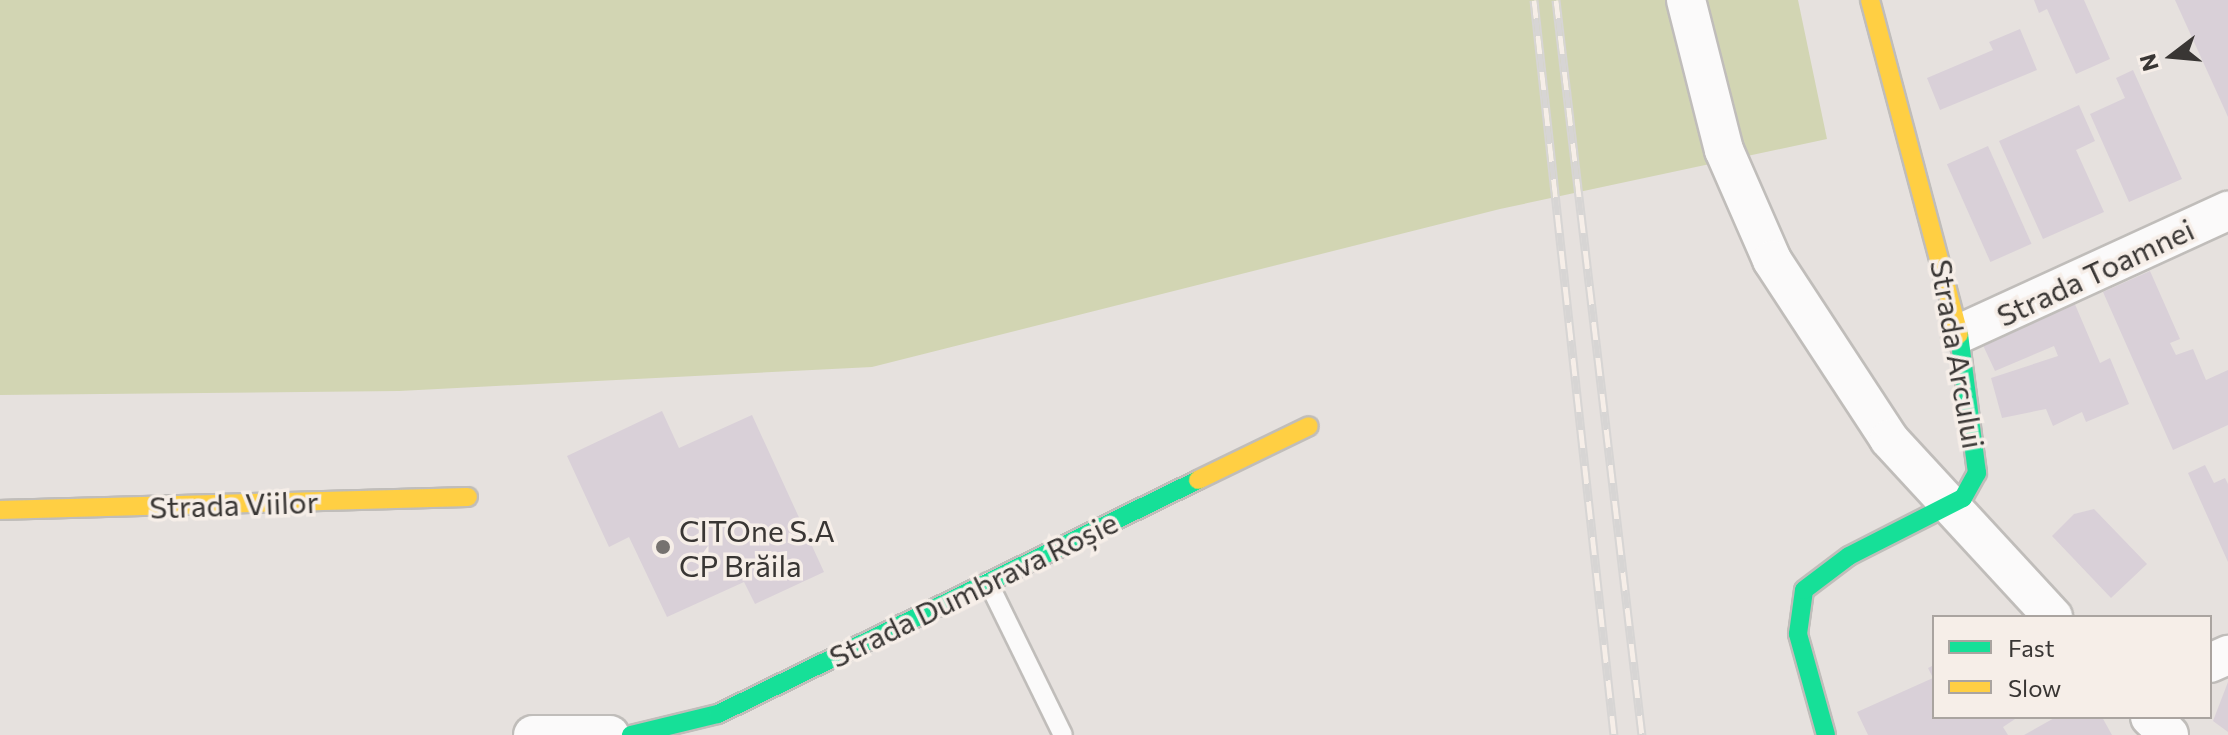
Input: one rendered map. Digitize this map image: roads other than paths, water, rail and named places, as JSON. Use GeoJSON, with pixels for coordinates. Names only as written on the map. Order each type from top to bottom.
{"type":"FeatureCollection","features":[{"type":"Feature","properties":{"kind":"street"},"geometry":{"type":"LineString","coordinates":[[1686,0],[1724,150],[1772,260],[1889,439],[2051,615]]}},
{"type":"Feature","properties":{"kind":"street","name":"Strada Arcului"},"geometry":{"type":"LineString","coordinates":[[1870,0],[1961,333],[1977,473],[1950,505]]}},
{"type":"Feature","properties":{"kind":"street","name":"Strada Toamnei"},"geometry":{"type":"LineString","coordinates":[[1961,333],[2228,211]]}},
{"type":"Feature","properties":{"kind":"street","name":"Strada Dumbrava Roșie"},"geometry":{"type":"LineString","coordinates":[[631,735],[718,714],[1309,426]]}},
{"type":"Feature","properties":{"kind":"street","name":"Strada Viilor"},"geometry":{"type":"LineString","coordinates":[[0,510],[468,497]]}},
{"type":"Feature","properties":{"kind":"street"},"geometry":{"type":"LineString","coordinates":[[1826,735],[1798,634],[1804,590],[1849,556],[1950,505]]}},
{"type":"Feature","properties":{"kind":"street"},"geometry":{"type":"LineString","coordinates":[[2152,719],[2169,735]]}},
{"type":"Feature","properties":{"kind":"street"},"geometry":{"type":"LineString","coordinates":[[533,735],[610,735]]}},
{"type":"Feature","properties":{"kind":"lane"},"geometry":{"type":"LineString","coordinates":[[988,582],[1063,735]]}},
{"type":"Feature","properties":{"kind":"railway"},"geometry":{"type":"LineString","coordinates":[[1534,0],[1614,735]]}},
{"type":"Feature","properties":{"kind":"railway"},"geometry":{"type":"LineString","coordinates":[[1556,0],[1642,735]]}},
{"type":"Feature","properties":{"kind":"place","name":"CITOne S.A CP Brăila"},"geometry":{"type":"Point","coordinates":[663,547]}}]}
